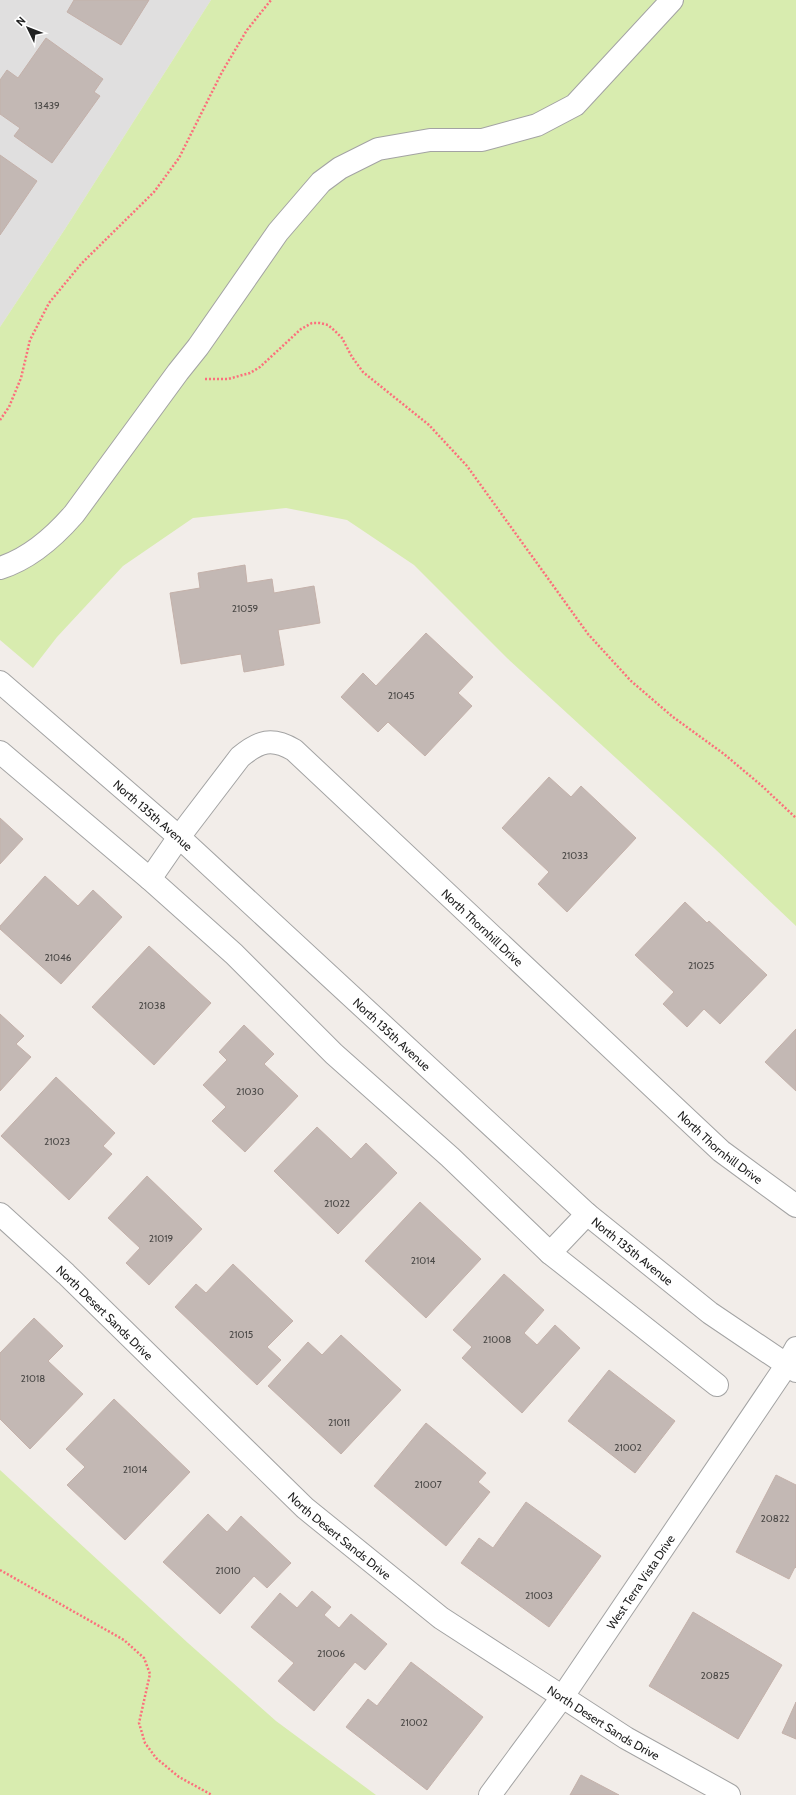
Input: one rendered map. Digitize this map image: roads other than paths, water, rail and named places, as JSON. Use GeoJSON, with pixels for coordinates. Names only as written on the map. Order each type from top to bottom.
{"type":"FeatureCollection","features":[{"type":"Feature","properties":{"kind":"street"},"geometry":{"type":"LineString","coordinates":[[0,568],[33,551],[60,530],[74,514],[198,347],[278,232],[321,182],[340,168],[378,149],[430,140],[482,140],[537,125],[554,117],[575,105],[672,0]]}},
{"type":"Feature","properties":{"kind":"street","name":"North 135th Avenue"},"geometry":{"type":"LineString","coordinates":[[0,682],[179,837],[587,1214],[710,1313],[793,1362]]}},
{"type":"Feature","properties":{"kind":"street","name":"North Thornhill Drive"},"geometry":{"type":"LineString","coordinates":[[150,879],[179,837],[240,757],[252,747],[268,742],[283,744],[294,750],[721,1151],[796,1206]]}},
{"type":"Feature","properties":{"kind":"street"},"geometry":{"type":"LineString","coordinates":[[0,752],[150,879],[234,954],[334,1054],[450,1157],[550,1253],[717,1386]]}},
{"type":"Feature","properties":{"kind":"street","name":"North Desert Sands Drive"},"geometry":{"type":"LineString","coordinates":[[0,1214],[66,1274],[305,1508],[441,1618],[626,1738],[729,1795]]}},
{"type":"Feature","properties":{"kind":"street"},"geometry":{"type":"LineString","coordinates":[[550,1253],[587,1214]]}},
{"type":"Feature","properties":{"kind":"street","name":"West Terra Vista Drive"},"geometry":{"type":"LineString","coordinates":[[490,1795],[563,1696],[793,1362]]}}]}
